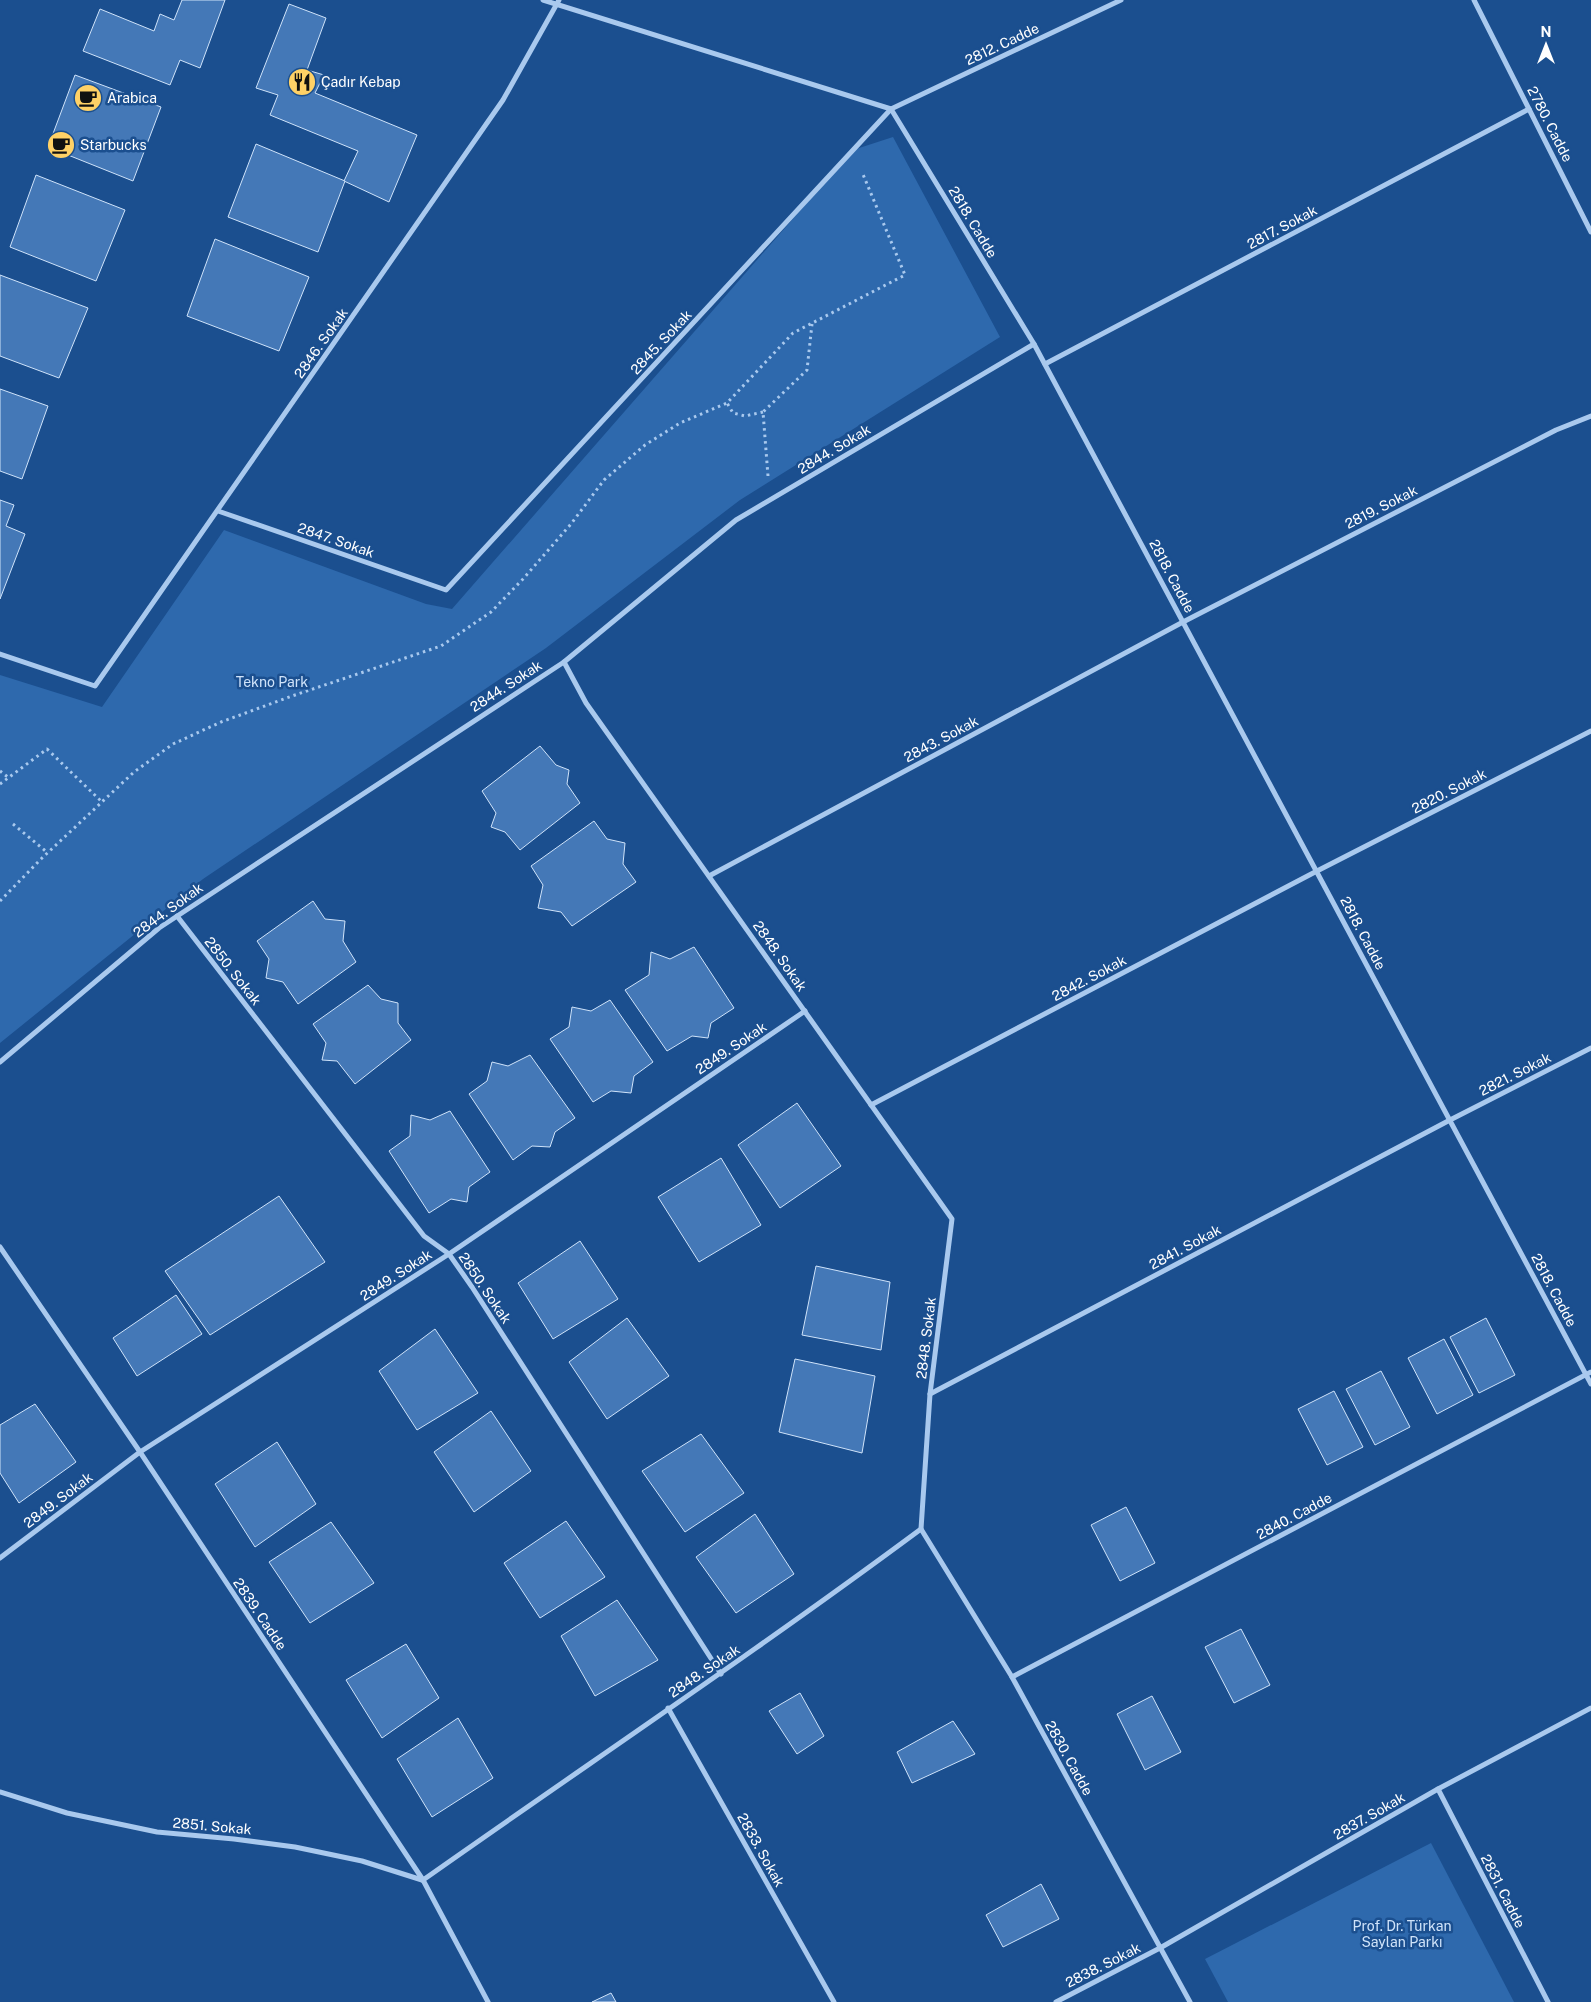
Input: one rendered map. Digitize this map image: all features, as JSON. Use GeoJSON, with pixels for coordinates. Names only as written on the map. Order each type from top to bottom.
{"type":"FeatureCollection","features":[{"type":"Feature","properties":{"kind":"street"},"geometry":{"type":"LineString","coordinates":[[543,0],[891,109]]}},
{"type":"Feature","properties":{"kind":"street","name":"2846. Sokak"},"geometry":{"type":"LineString","coordinates":[[0,654],[95,686],[503,100],[559,0]]}},
{"type":"Feature","properties":{"kind":"street","name":"2812. Cadde"},"geometry":{"type":"LineString","coordinates":[[891,109],[1122,0]]}},
{"type":"Feature","properties":{"kind":"street","name":"2780. Cadde"},"geometry":{"type":"LineString","coordinates":[[1474,0],[1591,232]]}},
{"type":"Feature","properties":{"kind":"street","name":"2845. Sokak"},"geometry":{"type":"LineString","coordinates":[[446,590],[891,109]]}},
{"type":"Feature","properties":{"kind":"street","name":"2818. Cadde"},"geometry":{"type":"LineString","coordinates":[[891,109],[1045,364],[1450,1120],[1589,1373],[1591,1384]]}},
{"type":"Feature","properties":{"kind":"street","name":"2817. Sokak"},"geometry":{"type":"LineString","coordinates":[[1045,364],[1530,109]]}},
{"type":"Feature","properties":{"kind":"street","name":"2844. Sokak"},"geometry":{"type":"LineString","coordinates":[[0,1062],[159,928],[564,662],[736,520],[1034,344]]}},
{"type":"Feature","properties":{"kind":"street","name":"2819. Sokak"},"geometry":{"type":"LineString","coordinates":[[1183,622],[1556,430],[1591,416]]}},
{"type":"Feature","properties":{"kind":"street","name":"2847. Sokak"},"geometry":{"type":"LineString","coordinates":[[218,511],[446,590]]}},
{"type":"Feature","properties":{"kind":"street","name":"2843. Sokak"},"geometry":{"type":"LineString","coordinates":[[709,876],[1183,622]]}},
{"type":"Feature","properties":{"kind":"street","name":"2848. Sokak"},"geometry":{"type":"LineString","coordinates":[[423,1880],[668,1708],[721,1674],[921,1529],[930,1394],[952,1219],[586,703],[564,662]]}},
{"type":"Feature","properties":{"kind":"street","name":"2820. Sokak"},"geometry":{"type":"LineString","coordinates":[[1317,871],[1591,730]]}},
{"type":"Feature","properties":{"kind":"street","name":"2842. Sokak"},"geometry":{"type":"LineString","coordinates":[[871,1104],[1317,871]]}},
{"type":"Feature","properties":{"kind":"street","name":"2850. Sokak"},"geometry":{"type":"LineString","coordinates":[[177,916],[424,1236],[449,1254],[472,1286],[721,1674]]}},
{"type":"Feature","properties":{"kind":"street","name":"2849. Sokak"},"geometry":{"type":"LineString","coordinates":[[0,1558],[140,1452],[449,1254],[805,1011]]}},
{"type":"Feature","properties":{"kind":"street","name":"2821. Sokak"},"geometry":{"type":"LineString","coordinates":[[1450,1120],[1591,1048]]}},
{"type":"Feature","properties":{"kind":"street","name":"2841. Sokak"},"geometry":{"type":"LineString","coordinates":[[930,1394],[1450,1120]]}},
{"type":"Feature","properties":{"kind":"street","name":"2839. Cadde"},"geometry":{"type":"LineString","coordinates":[[0,1247],[140,1452],[423,1880],[488,2002]]}},
{"type":"Feature","properties":{"kind":"street","name":"2840. Cadde"},"geometry":{"type":"LineString","coordinates":[[1012,1677],[1589,1373]]}},
{"type":"Feature","properties":{"kind":"street","name":"2830. Cadde"},"geometry":{"type":"LineString","coordinates":[[921,1529],[1012,1677],[1190,2002]]}},
{"type":"Feature","properties":{"kind":"street","name":"2833. Sokak"},"geometry":{"type":"LineString","coordinates":[[668,1708],[834,2002]]}},
{"type":"Feature","properties":{"kind":"street","name":"2837. Sokak"},"geometry":{"type":"LineString","coordinates":[[1160,1948],[1438,1790],[1591,1708]]}},
{"type":"Feature","properties":{"kind":"street","name":"2831. Cadde"},"geometry":{"type":"LineString","coordinates":[[1438,1790],[1548,2002]]}},
{"type":"Feature","properties":{"kind":"street","name":"2851. Sokak"},"geometry":{"type":"LineString","coordinates":[[0,1792],[67,1813],[157,1832],[295,1847],[362,1861],[423,1880]]}},
{"type":"Feature","properties":{"kind":"street","name":"2838. Sokak"},"geometry":{"type":"LineString","coordinates":[[1056,2002],[1160,1948]]}},
{"type":"Feature","properties":{"kind":"path"},"geometry":{"type":"LineString","coordinates":[[0,901],[48,852],[134,772],[172,744],[221,722],[283,699],[441,646],[491,612],[571,524],[604,480],[645,445],[680,422],[727,403],[793,333],[905,275],[854,150]]}},
{"type":"Feature","properties":{"kind":"path"},"geometry":{"type":"LineString","coordinates":[[727,403],[733,413],[739,415],[744,416],[763,412],[807,370],[812,323]]}},
{"type":"Feature","properties":{"kind":"path"},"geometry":{"type":"LineString","coordinates":[[763,412],[770,500]]}},
{"type":"Feature","properties":{"kind":"path"},"geometry":{"type":"LineString","coordinates":[[0,784],[47,749],[102,802]]}},
{"type":"Feature","properties":{"kind":"path"},"geometry":{"type":"LineString","coordinates":[[0,770],[9,778]]}},
{"type":"Feature","properties":{"kind":"path"},"geometry":{"type":"LineString","coordinates":[[13,824],[48,852]]}},
{"type":"Feature","properties":{"kind":"green space","name":"Tekno Park"},"geometry":{"type":"Polygon","coordinates":[[[893,137],[1000,337],[740,500],[546,648],[203,879],[0,1043],[0,675],[102,707],[224,530],[426,604],[452,609],[853,150],[893,137]]]}},
{"type":"Feature","properties":{"kind":"green space","name":"Prof. Dr. Türkan Saylan Parkı"},"geometry":{"type":"Polygon","coordinates":[[[1431,1843],[1514,2002],[1228,2002],[1205,1959],[1431,1843]]]}},
{"type":"Feature","properties":{"kind":"building"},"geometry":{"type":"Polygon","coordinates":[[[182,0],[225,0],[200,68],[180,60],[170,85],[83,51],[100,9],[154,31],[160,14],[174,20],[182,0]]]}},
{"type":"Feature","properties":{"kind":"building"},"geometry":{"type":"Polygon","coordinates":[[[289,4],[326,18],[307,70],[324,75],[315,93],[417,135],[389,202],[344,181],[358,151],[270,115],[278,95],[256,88],[289,4]]]}},
{"type":"Feature","properties":{"kind":"building"},"geometry":{"type":"Polygon","coordinates":[[[75,75],[161,107],[133,181],[48,147],[75,75]]]}},
{"type":"Feature","properties":{"kind":"building"},"geometry":{"type":"Polygon","coordinates":[[[256,144],[345,181],[318,252],[228,217],[256,144]]]}},
{"type":"Feature","properties":{"kind":"building"},"geometry":{"type":"Polygon","coordinates":[[[36,175],[125,210],[96,281],[10,247],[36,175]]]}},
{"type":"Feature","properties":{"kind":"building"},"geometry":{"type":"Polygon","coordinates":[[[215,239],[309,277],[279,351],[187,316],[215,239]]]}},
{"type":"Feature","properties":{"kind":"building"},"geometry":{"type":"Polygon","coordinates":[[[0,275],[88,308],[59,378],[0,356],[0,275]]]}},
{"type":"Feature","properties":{"kind":"building"},"geometry":{"type":"Polygon","coordinates":[[[0,389],[48,406],[22,479],[0,471],[0,389]]]}},
{"type":"Feature","properties":{"kind":"building"},"geometry":{"type":"Polygon","coordinates":[[[0,500],[14,505],[6,526],[25,534],[0,599],[0,500]]]}},
{"type":"Feature","properties":{"kind":"building"},"geometry":{"type":"Polygon","coordinates":[[[540,746],[556,765],[569,770],[567,784],[580,803],[520,850],[505,832],[491,827],[496,813],[482,791],[540,746]]]}},
{"type":"Feature","properties":{"kind":"building"},"geometry":{"type":"Polygon","coordinates":[[[594,821],[607,839],[625,843],[623,864],[636,882],[572,926],[561,912],[538,908],[543,885],[531,866],[594,821]]]}},
{"type":"Feature","properties":{"kind":"building"},"geometry":{"type":"Polygon","coordinates":[[[313,901],[325,919],[345,921],[343,941],[356,962],[298,1004],[283,982],[266,978],[269,959],[257,941],[313,901]]]}},
{"type":"Feature","properties":{"kind":"building"},"geometry":{"type":"Polygon","coordinates":[[[694,947],[734,1008],[711,1023],[708,1038],[692,1036],[667,1051],[625,990],[649,975],[651,952],[670,959],[694,947]]]}},
{"type":"Feature","properties":{"kind":"building"},"geometry":{"type":"Polygon","coordinates":[[[368,985],[381,999],[398,1003],[398,1023],[411,1040],[355,1084],[337,1061],[322,1060],[326,1043],[313,1024],[368,985]]]}},
{"type":"Feature","properties":{"kind":"building"},"geometry":{"type":"Polygon","coordinates":[[[610,1000],[653,1062],[634,1076],[631,1093],[611,1091],[593,1102],[550,1039],[569,1027],[572,1007],[591,1011],[610,1000]]]}},
{"type":"Feature","properties":{"kind":"building"},"geometry":{"type":"Polygon","coordinates":[[[530,1055],[575,1118],[555,1132],[550,1147],[532,1146],[513,1160],[469,1094],[487,1081],[492,1062],[508,1066],[530,1055]]]}},
{"type":"Feature","properties":{"kind":"building"},"geometry":{"type":"Polygon","coordinates":[[[797,1103],[841,1166],[780,1208],[738,1145],[797,1103]]]}},
{"type":"Feature","properties":{"kind":"building"},"geometry":{"type":"Polygon","coordinates":[[[450,1111],[490,1172],[469,1187],[467,1202],[451,1199],[429,1213],[389,1151],[410,1136],[411,1115],[430,1120],[450,1111]]]}},
{"type":"Feature","properties":{"kind":"building"},"geometry":{"type":"Polygon","coordinates":[[[721,1158],[761,1225],[699,1262],[658,1197],[721,1158]]]}},
{"type":"Feature","properties":{"kind":"building"},"geometry":{"type":"Polygon","coordinates":[[[279,1196],[325,1262],[210,1335],[165,1271],[279,1196]]]}},
{"type":"Feature","properties":{"kind":"building"},"geometry":{"type":"Polygon","coordinates":[[[580,1241],[618,1299],[553,1339],[518,1283],[580,1241]]]}},
{"type":"Feature","properties":{"kind":"building"},"geometry":{"type":"Polygon","coordinates":[[[816,1266],[890,1282],[881,1350],[802,1335],[816,1266]]]}},
{"type":"Feature","properties":{"kind":"building"},"geometry":{"type":"Polygon","coordinates":[[[176,1295],[202,1334],[137,1376],[113,1338],[176,1295]]]}},
{"type":"Feature","properties":{"kind":"building"},"geometry":{"type":"Polygon","coordinates":[[[627,1318],[669,1376],[607,1419],[569,1362],[627,1318]]]}},
{"type":"Feature","properties":{"kind":"building"},"geometry":{"type":"Polygon","coordinates":[[[1486,1318],[1515,1375],[1479,1393],[1450,1337],[1486,1318]]]}},
{"type":"Feature","properties":{"kind":"building"},"geometry":{"type":"Polygon","coordinates":[[[435,1329],[478,1393],[417,1430],[379,1371],[435,1329]]]}},
{"type":"Feature","properties":{"kind":"building"},"geometry":{"type":"Polygon","coordinates":[[[1444,1339],[1473,1395],[1437,1414],[1408,1358],[1444,1339]]]}},
{"type":"Feature","properties":{"kind":"building"},"geometry":{"type":"Polygon","coordinates":[[[795,1359],[875,1376],[862,1453],[779,1432],[795,1359]]]}},
{"type":"Feature","properties":{"kind":"building"},"geometry":{"type":"Polygon","coordinates":[[[1381,1371],[1410,1427],[1375,1445],[1346,1389],[1381,1371]]]}},
{"type":"Feature","properties":{"kind":"building"},"geometry":{"type":"Polygon","coordinates":[[[1334,1391],[1363,1447],[1327,1465],[1298,1409],[1334,1391]]]}},
{"type":"Feature","properties":{"kind":"building"},"geometry":{"type":"Polygon","coordinates":[[[35,1404],[76,1462],[19,1503],[0,1473],[0,1425],[35,1404]]]}},
{"type":"Feature","properties":{"kind":"building"},"geometry":{"type":"Polygon","coordinates":[[[491,1411],[531,1471],[474,1512],[434,1452],[491,1411]]]}},
{"type":"Feature","properties":{"kind":"building"},"geometry":{"type":"Polygon","coordinates":[[[701,1434],[744,1493],[685,1532],[642,1471],[701,1434]]]}},
{"type":"Feature","properties":{"kind":"building"},"geometry":{"type":"Polygon","coordinates":[[[277,1442],[316,1504],[255,1547],[215,1484],[277,1442]]]}},
{"type":"Feature","properties":{"kind":"building"},"geometry":{"type":"Polygon","coordinates":[[[1126,1507],[1155,1563],[1120,1581],[1091,1525],[1126,1507]]]}},
{"type":"Feature","properties":{"kind":"building"},"geometry":{"type":"Polygon","coordinates":[[[755,1514],[794,1574],[736,1613],[696,1557],[755,1514]]]}},
{"type":"Feature","properties":{"kind":"building"},"geometry":{"type":"Polygon","coordinates":[[[566,1521],[605,1577],[540,1618],[504,1563],[566,1521]]]}},
{"type":"Feature","properties":{"kind":"building"},"geometry":{"type":"Polygon","coordinates":[[[331,1522],[374,1583],[310,1623],[269,1562],[331,1522]]]}},
{"type":"Feature","properties":{"kind":"building"},"geometry":{"type":"Polygon","coordinates":[[[617,1600],[658,1660],[595,1696],[561,1636],[617,1600]]]}},
{"type":"Feature","properties":{"kind":"building"},"geometry":{"type":"Polygon","coordinates":[[[1241,1629],[1270,1685],[1234,1703],[1205,1647],[1241,1629]]]}},
{"type":"Feature","properties":{"kind":"building"},"geometry":{"type":"Polygon","coordinates":[[[406,1644],[439,1698],[382,1738],[346,1680],[406,1644]]]}},
{"type":"Feature","properties":{"kind":"building"},"geometry":{"type":"Polygon","coordinates":[[[800,1693],[824,1736],[797,1754],[769,1711],[800,1693]]]}},
{"type":"Feature","properties":{"kind":"building"},"geometry":{"type":"Polygon","coordinates":[[[1152,1696],[1181,1752],[1145,1770],[1117,1714],[1152,1696]]]}},
{"type":"Feature","properties":{"kind":"building"},"geometry":{"type":"Polygon","coordinates":[[[458,1718],[493,1778],[432,1817],[397,1759],[458,1718]]]}},
{"type":"Feature","properties":{"kind":"building"},"geometry":{"type":"Polygon","coordinates":[[[953,1721],[975,1754],[912,1783],[897,1752],[953,1721]]]}},
{"type":"Feature","properties":{"kind":"building"},"geometry":{"type":"Polygon","coordinates":[[[1041,1884],[1059,1919],[1003,1947],[986,1915],[1041,1884]]]}},
{"type":"Feature","properties":{"kind":"building"},"geometry":{"type":"Polygon","coordinates":[[[611,1993],[616,2002],[592,2002],[611,1993]]]}},
{"type":"Feature","properties":{"kind":"place","name":"Çadır Kebap"},"geometry":{"type":"Point","coordinates":[302,82]}},
{"type":"Feature","properties":{"kind":"place","name":"Arabica"},"geometry":{"type":"Point","coordinates":[88,98]}},
{"type":"Feature","properties":{"kind":"place","name":"Starbucks"},"geometry":{"type":"Point","coordinates":[61,145]}}]}
